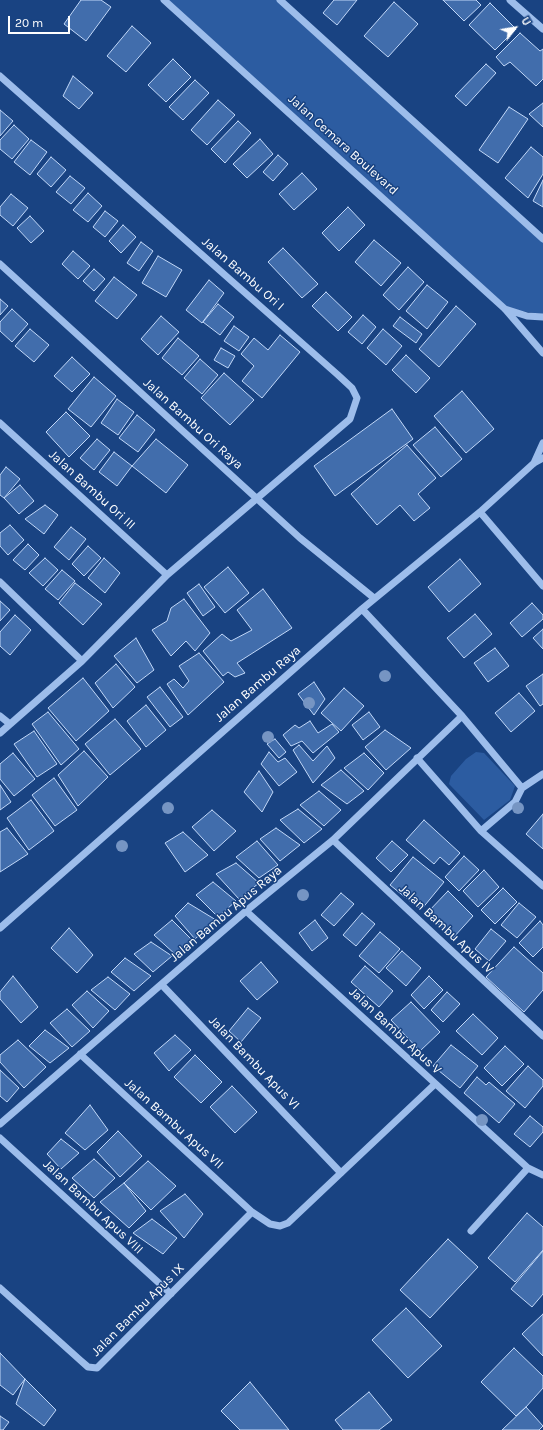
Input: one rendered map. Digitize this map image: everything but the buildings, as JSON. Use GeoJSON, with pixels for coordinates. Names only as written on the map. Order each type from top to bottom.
{"type":"FeatureCollection","features":[{"type":"Feature","properties":{"kind":"street","name":"Jalan Cemara Boulevard"},"geometry":{"type":"LineString","coordinates":[[164,0],[505,309],[543,353]]}},
{"type":"Feature","properties":{"kind":"street"},"geometry":{"type":"LineString","coordinates":[[280,0],[543,239]]}},
{"type":"Feature","properties":{"kind":"street"},"geometry":{"type":"LineString","coordinates":[[510,0],[543,29]]}},
{"type":"Feature","properties":{"kind":"street","name":"Jalan Bambu Ori I"},"geometry":{"type":"LineString","coordinates":[[0,76],[352,388],[357,398],[350,419],[167,576],[82,661],[0,733]]}},
{"type":"Feature","properties":{"kind":"street","name":"Jalan Bambu Ori Raya"},"geometry":{"type":"LineString","coordinates":[[0,264],[305,542],[374,598]]}},
{"type":"Feature","properties":{"kind":"street","name":"Jalan Cemara Boulevard"},"geometry":{"type":"LineString","coordinates":[[505,309],[527,316],[543,317]]}},
{"type":"Feature","properties":{"kind":"street","name":"Jalan Bambu Ori III"},"geometry":{"type":"LineString","coordinates":[[0,423],[167,576]]}},
{"type":"Feature","properties":{"kind":"street","name":"Jalan Bambu Raya"},"geometry":{"type":"LineString","coordinates":[[534,463],[543,443]]}},
{"type":"Feature","properties":{"kind":"street","name":"Jalan Bambu Raya"},"geometry":{"type":"LineString","coordinates":[[0,928],[362,608],[480,512],[534,463],[543,458]]}},
{"type":"Feature","properties":{"kind":"street"},"geometry":{"type":"LineString","coordinates":[[480,512],[543,586]]}},
{"type":"Feature","properties":{"kind":"street"},"geometry":{"type":"LineString","coordinates":[[0,582],[82,661]]}},
{"type":"Feature","properties":{"kind":"street"},"geometry":{"type":"LineString","coordinates":[[362,608],[462,716],[522,788]]}},
{"type":"Feature","properties":{"kind":"street"},"geometry":{"type":"LineString","coordinates":[[0,716],[10,724]]}},
{"type":"Feature","properties":{"kind":"street","name":"Jalan Bambu Apus Raya"},"geometry":{"type":"LineString","coordinates":[[0,1124],[246,911],[333,840],[462,716]]}},
{"type":"Feature","properties":{"kind":"street"},"geometry":{"type":"LineString","coordinates":[[417,758],[481,831],[543,886]]}},
{"type":"Feature","properties":{"kind":"street"},"geometry":{"type":"LineString","coordinates":[[481,831],[515,802],[522,788],[543,774]]}},
{"type":"Feature","properties":{"kind":"street","name":"Jalan Bambu Apus IV"},"geometry":{"type":"LineString","coordinates":[[333,840],[543,1036]]}},
{"type":"Feature","properties":{"kind":"street","name":"Jalan Bambu Apus V"},"geometry":{"type":"LineString","coordinates":[[246,911],[528,1168],[543,1175]]}},
{"type":"Feature","properties":{"kind":"street","name":"Jalan Bambu Apus VI"},"geometry":{"type":"LineString","coordinates":[[162,985],[342,1173]]}},
{"type":"Feature","properties":{"kind":"street","name":"Jalan Bambu Apus VII"},"geometry":{"type":"LineString","coordinates":[[80,1054],[252,1212],[270,1224],[280,1226],[288,1224],[435,1084]]}},
{"type":"Feature","properties":{"kind":"street","name":"Jalan Bambu Apus VIII"},"geometry":{"type":"LineString","coordinates":[[0,1138],[171,1294]]}},
{"type":"Feature","properties":{"kind":"street"},"geometry":{"type":"LineString","coordinates":[[471,1231],[528,1168]]}},
{"type":"Feature","properties":{"kind":"street","name":"Jalan Bambu Apus IX"},"geometry":{"type":"LineString","coordinates":[[0,1288],[88,1367],[97,1368],[252,1212]]}},
{"type":"Feature","properties":{"kind":"shaded area"},"geometry":{"type":"Polygon","coordinates":[[[164,0],[280,0],[543,239],[543,314],[505,309],[164,0]]]}},
{"type":"Feature","properties":{"kind":"shaded area"},"geometry":{"type":"Polygon","coordinates":[[[476,752],[484,753],[515,786],[510,800],[484,820],[449,784],[451,776],[466,759],[476,752]]]}}]}
